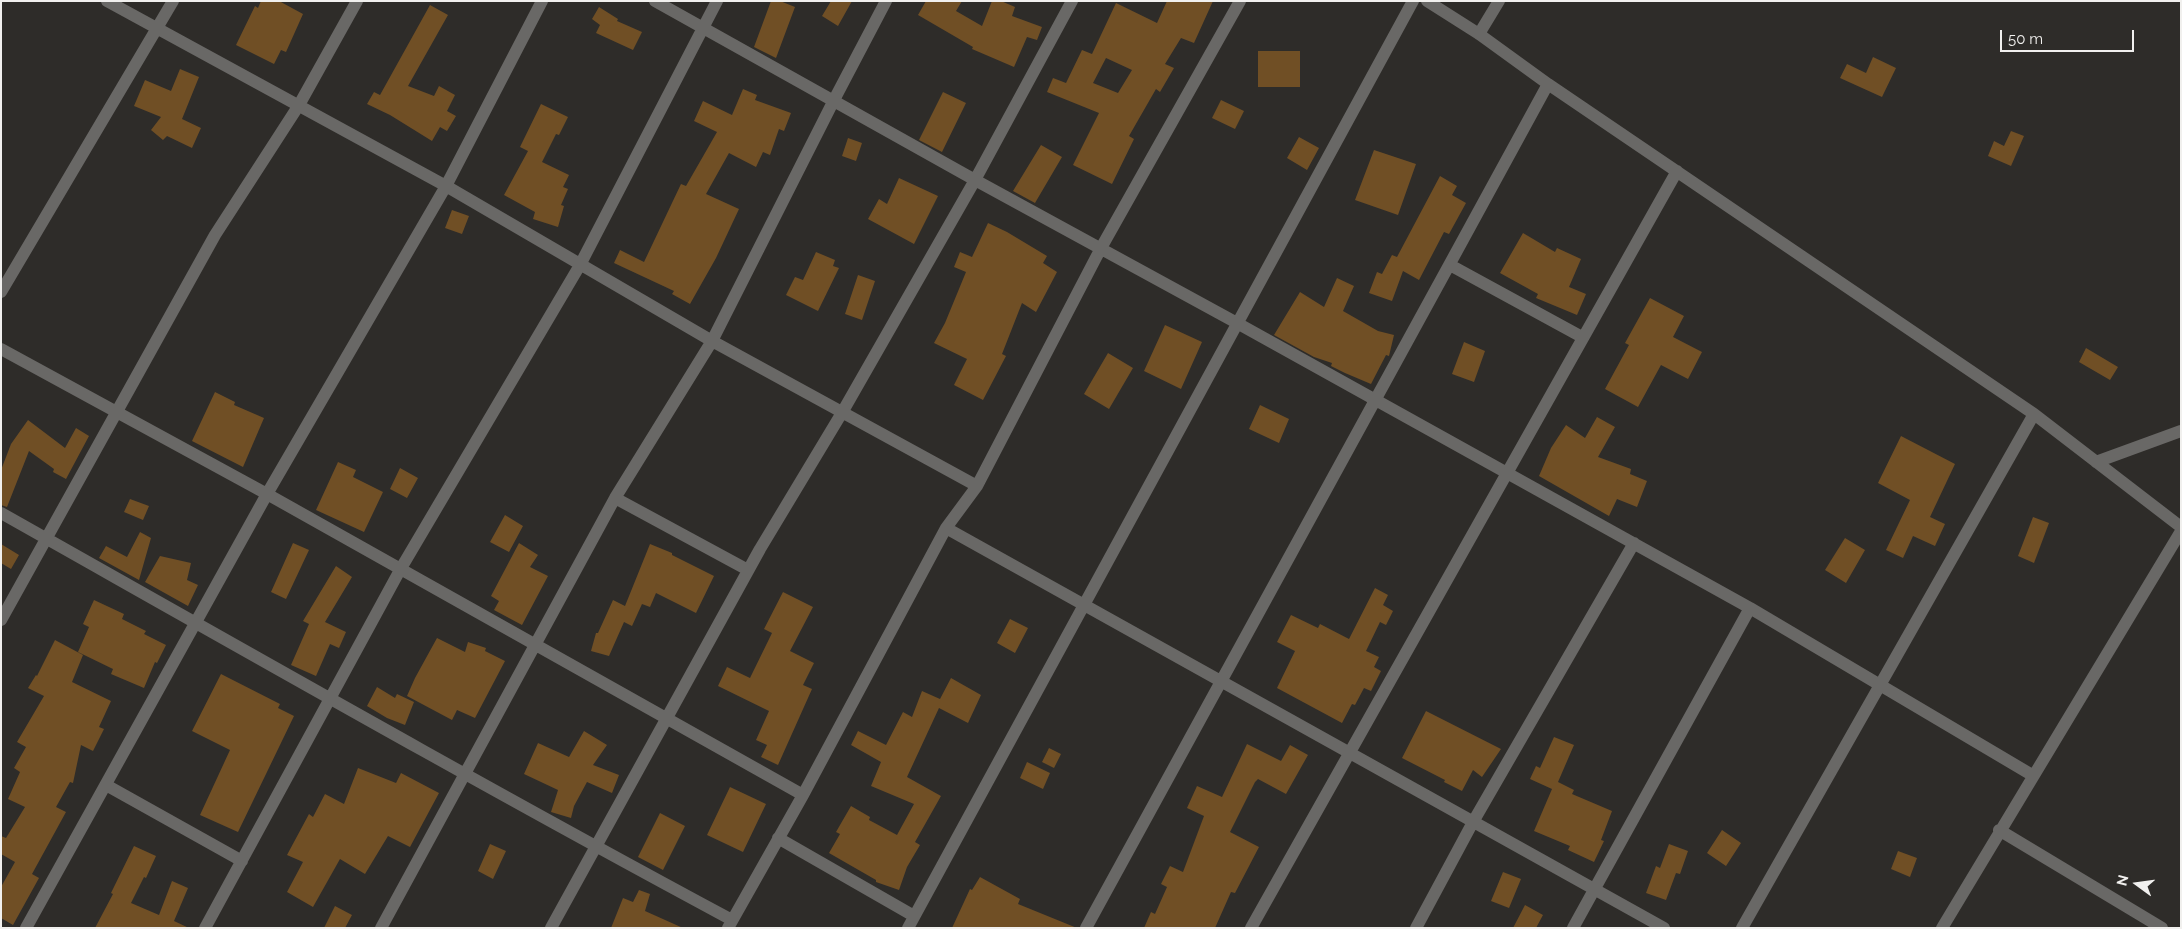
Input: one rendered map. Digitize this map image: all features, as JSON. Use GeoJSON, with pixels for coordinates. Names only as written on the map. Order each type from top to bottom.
{"type":"FeatureCollection","features":[{"type":"Feature","properties":{"kind":"street"},"geometry":{"type":"LineString","coordinates":[[107,1],[446,186],[712,341],[977,486]]}},
{"type":"Feature","properties":{"kind":"street"},"geometry":{"type":"LineString","coordinates":[[1,292],[173,1]]}},
{"type":"Feature","properties":{"kind":"street"},"geometry":{"type":"LineString","coordinates":[[1,620],[215,235],[299,105],[357,1]]}},
{"type":"Feature","properties":{"kind":"street"},"geometry":{"type":"LineString","coordinates":[[26,928],[267,494],[446,186],[542,1]]}},
{"type":"Feature","properties":{"kind":"street"},"geometry":{"type":"LineString","coordinates":[[656,1],[975,180],[1377,400],[1750,608],[2032,775]]}},
{"type":"Feature","properties":{"kind":"street"},"geometry":{"type":"LineString","coordinates":[[205,928],[400,570],[580,265],[717,1]]}},
{"type":"Feature","properties":{"kind":"street"},"geometry":{"type":"LineString","coordinates":[[382,928],[534,644],[615,498],[712,341],[886,1]]}},
{"type":"Feature","properties":{"kind":"street"},"geometry":{"type":"LineString","coordinates":[[551,928],[748,570],[843,411],[975,180],[1072,1]]}},
{"type":"Feature","properties":{"kind":"street"},"geometry":{"type":"LineString","coordinates":[[1,513],[730,924],[803,795],[946,528],[977,486],[1101,248],[1240,1]]}},
{"type":"Feature","properties":{"kind":"street"},"geometry":{"type":"LineString","coordinates":[[908,928],[1413,1]]}},
{"type":"Feature","properties":{"kind":"street"},"geometry":{"type":"LineString","coordinates":[[1427,1],[1479,34],[1548,84],[2034,414],[2181,527]]}},
{"type":"Feature","properties":{"kind":"street"},"geometry":{"type":"LineString","coordinates":[[1479,34],[1499,1]]}},
{"type":"Feature","properties":{"kind":"street"},"geometry":{"type":"LineString","coordinates":[[1086,928],[1377,400],[1548,84]]}},
{"type":"Feature","properties":{"kind":"street"},"geometry":{"type":"LineString","coordinates":[[1251,928],[1676,171]]}},
{"type":"Feature","properties":{"kind":"street"},"geometry":{"type":"LineString","coordinates":[[1450,265],[1582,337]]}},
{"type":"Feature","properties":{"kind":"street"},"geometry":{"type":"LineString","coordinates":[[1,349],[267,494],[803,795]]}},
{"type":"Feature","properties":{"kind":"street"},"geometry":{"type":"LineString","coordinates":[[1742,928],[2034,414]]}},
{"type":"Feature","properties":{"kind":"street"},"geometry":{"type":"LineString","coordinates":[[2096,462],[2181,430]]}},
{"type":"Feature","properties":{"kind":"street"},"geometry":{"type":"LineString","coordinates":[[615,498],[748,570]]}},
{"type":"Feature","properties":{"kind":"street"},"geometry":{"type":"LineString","coordinates":[[946,528],[1664,928]]}},
{"type":"Feature","properties":{"kind":"street"},"geometry":{"type":"LineString","coordinates":[[1942,928],[2032,775],[2181,531]]}},
{"type":"Feature","properties":{"kind":"street"},"geometry":{"type":"LineString","coordinates":[[1416,928],[1473,822],[1634,543]]}},
{"type":"Feature","properties":{"kind":"street"},"geometry":{"type":"LineString","coordinates":[[1573,928],[1750,608]]}},
{"type":"Feature","properties":{"kind":"street"},"geometry":{"type":"LineString","coordinates":[[106,785],[242,861]]}},
{"type":"Feature","properties":{"kind":"street"},"geometry":{"type":"LineString","coordinates":[[1999,830],[2162,928]]}},
{"type":"Feature","properties":{"kind":"street"},"geometry":{"type":"LineString","coordinates":[[778,838],[914,916]]}},
{"type":"Feature","properties":{"kind":"building"},"geometry":{"type":"Polygon","coordinates":[[[261,1],[279,1],[303,14],[286,52],[281,50],[274,64],[236,45],[255,6],[258,8],[261,1]]]}},
{"type":"Feature","properties":{"kind":"building"},"geometry":{"type":"Polygon","coordinates":[[[771,1],[780,1],[795,7],[776,58],[754,47],[771,1]]]}},
{"type":"Feature","properties":{"kind":"building"},"geometry":{"type":"Polygon","coordinates":[[[831,1],[852,1],[838,26],[822,16],[831,1]]]}},
{"type":"Feature","properties":{"kind":"building"},"geometry":{"type":"Polygon","coordinates":[[[926,1],[962,1],[956,11],[982,26],[992,1],[1001,1],[1015,7],[1012,16],[1042,27],[1037,40],[1027,37],[1014,67],[972,49],[973,47],[918,15],[926,1]]]}},
{"type":"Feature","properties":{"kind":"building"},"geometry":{"type":"Polygon","coordinates":[[[1167,1],[1213,1],[1194,43],[1181,38],[1165,64],[1174,68],[1160,92],[1156,89],[1129,136],[1134,139],[1112,184],[1073,165],[1099,113],[1047,92],[1053,78],[1066,83],[1082,50],[1092,54],[1116,3],[1157,23],[1167,1]],[[1106,58],[1093,83],[1118,93],[1132,70],[1106,58]]]}},
{"type":"Feature","properties":{"kind":"building"},"geometry":{"type":"Polygon","coordinates":[[[430,5],[448,15],[408,86],[434,96],[439,86],[455,95],[447,111],[456,116],[447,131],[440,127],[432,141],[390,115],[367,104],[374,92],[380,95],[430,5]]]}},
{"type":"Feature","properties":{"kind":"building"},"geometry":{"type":"Polygon","coordinates":[[[599,7],[618,19],[617,21],[642,32],[633,50],[596,33],[600,25],[592,19],[599,7]]]}},
{"type":"Feature","properties":{"kind":"building"},"geometry":{"type":"Polygon","coordinates":[[[1258,51],[1300,51],[1300,87],[1258,87],[1258,51]]]}},
{"type":"Feature","properties":{"kind":"building"},"geometry":{"type":"Polygon","coordinates":[[[1873,57],[1896,68],[1882,97],[1840,78],[1847,64],[1866,73],[1873,57]]]}},
{"type":"Feature","properties":{"kind":"building"},"geometry":{"type":"Polygon","coordinates":[[[180,69],[199,77],[182,119],[201,128],[192,148],[167,136],[163,140],[151,130],[161,117],[134,106],[145,80],[171,91],[180,69]]]}},
{"type":"Feature","properties":{"kind":"building"},"geometry":{"type":"Polygon","coordinates":[[[743,89],[757,95],[755,100],[791,113],[784,131],[779,129],[770,155],[763,152],[756,167],[729,153],[706,194],[739,209],[716,258],[690,304],[672,294],[674,291],[614,263],[620,250],[644,262],[681,184],[686,186],[717,132],[694,121],[703,101],[732,115],[743,89]]]}},
{"type":"Feature","properties":{"kind":"building"},"geometry":{"type":"Polygon","coordinates":[[[943,92],[966,103],[942,152],[919,140],[943,92]]]}},
{"type":"Feature","properties":{"kind":"building"},"geometry":{"type":"Polygon","coordinates":[[[1221,100],[1244,111],[1235,129],[1212,118],[1221,100]]]}},
{"type":"Feature","properties":{"kind":"building"},"geometry":{"type":"Polygon","coordinates":[[[541,104],[568,117],[559,135],[556,134],[542,162],[569,175],[563,187],[568,189],[561,205],[564,206],[558,227],[533,219],[535,212],[504,195],[528,151],[520,147],[541,104]]]}},
{"type":"Feature","properties":{"kind":"building"},"geometry":{"type":"Polygon","coordinates":[[[2011,131],[2024,136],[2011,166],[1988,156],[1994,141],[2004,146],[2011,131]]]}},
{"type":"Feature","properties":{"kind":"building"},"geometry":{"type":"Polygon","coordinates":[[[1299,137],[1319,148],[1307,170],[1287,158],[1299,137]]]}},
{"type":"Feature","properties":{"kind":"building"},"geometry":{"type":"Polygon","coordinates":[[[848,138],[862,143],[856,161],[842,156],[848,138]]]}},
{"type":"Feature","properties":{"kind":"building"},"geometry":{"type":"Polygon","coordinates":[[[1041,145],[1062,157],[1035,203],[1013,191],[1041,145]]]}},
{"type":"Feature","properties":{"kind":"building"},"geometry":{"type":"Polygon","coordinates":[[[1374,150],[1416,164],[1398,215],[1355,200],[1374,150]]]}},
{"type":"Feature","properties":{"kind":"building"},"geometry":{"type":"Polygon","coordinates":[[[1440,176],[1457,186],[1452,195],[1466,203],[1449,234],[1444,232],[1419,280],[1403,271],[1392,301],[1369,293],[1377,272],[1382,274],[1392,255],[1397,257],[1440,176]]]}},
{"type":"Feature","properties":{"kind":"building"},"geometry":{"type":"Polygon","coordinates":[[[899,178],[938,196],[914,244],[868,219],[879,199],[887,204],[899,178]]]}},
{"type":"Feature","properties":{"kind":"building"},"geometry":{"type":"Polygon","coordinates":[[[452,210],[469,216],[462,234],[445,228],[452,210]]]}},
{"type":"Feature","properties":{"kind":"building"},"geometry":{"type":"Polygon","coordinates":[[[988,223],[1047,256],[1043,263],[1057,272],[1036,312],[1022,303],[1002,354],[1006,356],[983,400],[954,385],[967,359],[934,343],[945,323],[966,272],[954,267],[960,252],[972,257],[988,223]]]}},
{"type":"Feature","properties":{"kind":"building"},"geometry":{"type":"Polygon","coordinates":[[[1523,233],[1555,252],[1557,248],[1581,259],[1569,287],[1586,294],[1577,315],[1536,298],[1538,294],[1500,273],[1523,233]]]}},
{"type":"Feature","properties":{"kind":"building"},"geometry":{"type":"Polygon","coordinates":[[[816,252],[835,260],[833,266],[839,268],[818,311],[786,295],[795,277],[803,280],[816,252]]]}},
{"type":"Feature","properties":{"kind":"building"},"geometry":{"type":"Polygon","coordinates":[[[858,275],[875,281],[862,320],[845,314],[858,275]]]}},
{"type":"Feature","properties":{"kind":"building"},"geometry":{"type":"Polygon","coordinates":[[[1337,278],[1354,286],[1343,311],[1378,331],[1394,335],[1389,356],[1386,355],[1371,384],[1331,366],[1332,363],[1314,357],[1274,335],[1300,292],[1324,307],[1337,278]]]}},
{"type":"Feature","properties":{"kind":"building"},"geometry":{"type":"Polygon","coordinates":[[[1650,298],[1684,316],[1673,337],[1702,352],[1688,379],[1661,365],[1638,407],[1605,389],[1629,345],[1625,343],[1650,298]]]}},
{"type":"Feature","properties":{"kind":"building"},"geometry":{"type":"Polygon","coordinates":[[[1165,325],[1202,342],[1181,389],[1144,371],[1165,325]]]}},
{"type":"Feature","properties":{"kind":"building"},"geometry":{"type":"Polygon","coordinates":[[[1464,342],[1485,351],[1474,382],[1452,374],[1464,342]]]}},
{"type":"Feature","properties":{"kind":"building"},"geometry":{"type":"Polygon","coordinates":[[[2086,348],[2118,367],[2110,380],[2079,362],[2086,348]]]}},
{"type":"Feature","properties":{"kind":"building"},"geometry":{"type":"Polygon","coordinates":[[[1108,353],[1133,368],[1109,409],[1084,394],[1108,353]]]}},
{"type":"Feature","properties":{"kind":"building"},"geometry":{"type":"Polygon","coordinates":[[[215,392],[235,402],[234,405],[264,418],[243,467],[192,441],[215,392]]]}},
{"type":"Feature","properties":{"kind":"building"},"geometry":{"type":"Polygon","coordinates":[[[1260,405],[1289,419],[1279,443],[1249,429],[1260,405]]]}},
{"type":"Feature","properties":{"kind":"building"},"geometry":{"type":"Polygon","coordinates":[[[1597,417],[1615,427],[1598,457],[1631,469],[1630,474],[1647,481],[1637,507],[1617,499],[1609,516],[1539,476],[1551,448],[1566,425],[1585,438],[1597,417]]]}},
{"type":"Feature","properties":{"kind":"building"},"geometry":{"type":"Polygon","coordinates":[[[28,420],[65,448],[76,428],[89,436],[66,479],[53,472],[54,469],[29,451],[7,507],[1,505],[1,470],[11,444],[28,420]]]}},
{"type":"Feature","properties":{"kind":"building"},"geometry":{"type":"Polygon","coordinates":[[[1901,436],[1955,464],[1930,517],[1945,524],[1935,546],[1913,536],[1903,558],[1886,550],[1910,500],[1878,483],[1901,436]]]}},
{"type":"Feature","properties":{"kind":"building"},"geometry":{"type":"Polygon","coordinates":[[[338,462],[356,470],[353,477],[383,492],[364,532],[316,510],[338,462]]]}},
{"type":"Feature","properties":{"kind":"building"},"geometry":{"type":"Polygon","coordinates":[[[400,468],[418,478],[407,498],[390,489],[400,468]]]}},
{"type":"Feature","properties":{"kind":"building"},"geometry":{"type":"Polygon","coordinates":[[[130,499],[149,506],[143,520],[124,512],[130,499]]]}},
{"type":"Feature","properties":{"kind":"building"},"geometry":{"type":"Polygon","coordinates":[[[505,515],[523,526],[509,552],[490,542],[505,515]]]}},
{"type":"Feature","properties":{"kind":"building"},"geometry":{"type":"Polygon","coordinates":[[[2033,517],[2049,523],[2034,563],[2018,556],[2033,517]]]}},
{"type":"Feature","properties":{"kind":"building"},"geometry":{"type":"Polygon","coordinates":[[[140,532],[151,538],[139,580],[99,558],[106,546],[127,557],[140,532]]]}},
{"type":"Feature","properties":{"kind":"building"},"geometry":{"type":"Polygon","coordinates":[[[1845,538],[1865,550],[1846,583],[1825,570],[1845,538]]]}},
{"type":"Feature","properties":{"kind":"building"},"geometry":{"type":"Polygon","coordinates":[[[293,543],[309,550],[286,599],[271,592],[293,543]]]}},
{"type":"Feature","properties":{"kind":"building"},"geometry":{"type":"Polygon","coordinates":[[[519,543],[538,555],[530,567],[548,576],[522,625],[494,610],[499,601],[491,596],[519,543]]]}},
{"type":"Feature","properties":{"kind":"building"},"geometry":{"type":"Polygon","coordinates":[[[1,544],[19,555],[11,569],[1,563],[1,544]]]}},
{"type":"Feature","properties":{"kind":"building"},"geometry":{"type":"Polygon","coordinates":[[[650,544],[672,553],[672,555],[714,576],[696,613],[656,593],[650,607],[642,604],[632,626],[624,622],[609,656],[591,651],[596,633],[598,633],[613,600],[625,606],[650,544]]]}},
{"type":"Feature","properties":{"kind":"building"},"geometry":{"type":"Polygon","coordinates":[[[160,556],[191,563],[187,580],[198,585],[188,606],[145,582],[160,556]]]}},
{"type":"Feature","properties":{"kind":"building"},"geometry":{"type":"Polygon","coordinates":[[[336,566],[352,577],[325,622],[346,632],[339,648],[330,644],[316,676],[291,665],[309,624],[303,621],[336,566]]]}},
{"type":"Feature","properties":{"kind":"building"},"geometry":{"type":"Polygon","coordinates":[[[1375,588],[1388,595],[1383,605],[1393,611],[1386,625],[1380,622],[1366,651],[1379,657],[1374,667],[1381,671],[1371,691],[1364,688],[1355,705],[1352,704],[1342,723],[1277,688],[1295,651],[1277,642],[1291,615],[1318,628],[1320,624],[1349,639],[1375,588]]]}},
{"type":"Feature","properties":{"kind":"building"},"geometry":{"type":"Polygon","coordinates":[[[783,592],[813,607],[790,651],[814,663],[803,685],[812,689],[778,765],[761,757],[767,745],[756,740],[769,711],[718,686],[727,667],[750,678],[772,633],[764,629],[783,592]]]}},
{"type":"Feature","properties":{"kind":"building"},"geometry":{"type":"Polygon","coordinates":[[[94,600],[124,614],[122,619],[146,631],[144,634],[166,645],[157,663],[155,662],[144,688],[111,674],[113,669],[78,652],[89,627],[83,624],[94,600]]]}},
{"type":"Feature","properties":{"kind":"building"},"geometry":{"type":"Polygon","coordinates":[[[1010,619],[1028,628],[1015,653],[997,643],[1010,619]]]}},
{"type":"Feature","properties":{"kind":"building"},"geometry":{"type":"Polygon","coordinates":[[[437,638],[465,652],[468,642],[486,648],[485,651],[505,661],[475,718],[457,710],[452,720],[407,696],[437,638]]]}},
{"type":"Feature","properties":{"kind":"building"},"geometry":{"type":"Polygon","coordinates":[[[55,640],[83,655],[72,682],[111,701],[99,727],[104,729],[93,751],[81,745],[73,783],[70,782],[56,807],[66,812],[32,874],[39,878],[13,925],[1,918],[1,887],[15,862],[1,854],[1,836],[6,838],[25,807],[8,799],[20,772],[14,768],[26,747],[17,742],[44,696],[28,688],[37,676],[55,640]]]}},
{"type":"Feature","properties":{"kind":"building"},"geometry":{"type":"Polygon","coordinates":[[[221,674],[280,704],[278,708],[294,716],[238,832],[200,815],[230,750],[192,731],[221,674]]]}},
{"type":"Feature","properties":{"kind":"building"},"geometry":{"type":"Polygon","coordinates":[[[951,678],[981,695],[968,723],[939,708],[907,777],[941,796],[915,842],[920,845],[907,867],[899,890],[876,882],[876,880],[829,853],[840,834],[836,832],[851,806],[870,817],[869,820],[897,835],[914,804],[871,786],[881,762],[851,745],[858,731],[886,745],[903,712],[912,717],[922,691],[940,699],[951,678]]]}},
{"type":"Feature","properties":{"kind":"building"},"geometry":{"type":"Polygon","coordinates":[[[377,687],[395,698],[397,694],[414,702],[405,725],[387,718],[367,706],[377,687]]]}},
{"type":"Feature","properties":{"kind":"building"},"geometry":{"type":"Polygon","coordinates":[[[1426,711],[1501,749],[1482,777],[1473,770],[1462,791],[1402,758],[1426,711]]]}},
{"type":"Feature","properties":{"kind":"building"},"geometry":{"type":"Polygon","coordinates":[[[584,731],[607,745],[593,765],[619,775],[612,793],[587,782],[574,806],[571,818],[551,812],[558,790],[524,774],[538,743],[569,757],[584,731]]]}},
{"type":"Feature","properties":{"kind":"building"},"geometry":{"type":"Polygon","coordinates":[[[1554,737],[1574,745],[1558,782],[1574,790],[1572,794],[1612,811],[1601,840],[1604,841],[1594,862],[1568,850],[1570,846],[1534,831],[1552,789],[1530,779],[1536,766],[1540,768],[1554,737]]]}},
{"type":"Feature","properties":{"kind":"building"},"geometry":{"type":"Polygon","coordinates":[[[1247,744],[1281,761],[1290,745],[1308,755],[1286,794],[1258,779],[1255,782],[1230,832],[1259,847],[1235,893],[1231,892],[1215,928],[1144,928],[1151,912],[1155,914],[1167,887],[1161,884],[1170,866],[1183,872],[1204,816],[1187,808],[1197,786],[1222,797],[1247,744]]]}},
{"type":"Feature","properties":{"kind":"building"},"geometry":{"type":"Polygon","coordinates":[[[1049,748],[1061,754],[1054,768],[1042,762],[1049,748]]]}},
{"type":"Feature","properties":{"kind":"building"},"geometry":{"type":"Polygon","coordinates":[[[1027,762],[1050,773],[1043,789],[1020,778],[1027,762]]]}},
{"type":"Feature","properties":{"kind":"building"},"geometry":{"type":"Polygon","coordinates":[[[358,768],[396,783],[401,773],[439,793],[410,847],[388,836],[365,874],[340,859],[313,907],[287,892],[303,862],[287,855],[309,814],[313,817],[325,794],[344,804],[358,768]]]}},
{"type":"Feature","properties":{"kind":"building"},"geometry":{"type":"Polygon","coordinates":[[[730,787],[766,804],[743,852],[707,835],[730,787]]]}},
{"type":"Feature","properties":{"kind":"building"},"geometry":{"type":"Polygon","coordinates":[[[660,813],[685,826],[663,870],[638,857],[660,813]]]}},
{"type":"Feature","properties":{"kind":"building"},"geometry":{"type":"Polygon","coordinates":[[[1722,830],[1741,843],[1726,866],[1707,853],[1722,830]]]}},
{"type":"Feature","properties":{"kind":"building"},"geometry":{"type":"Polygon","coordinates":[[[490,844],[506,851],[493,879],[478,871],[490,844]]]}},
{"type":"Feature","properties":{"kind":"building"},"geometry":{"type":"Polygon","coordinates":[[[1669,844],[1688,851],[1680,874],[1676,873],[1666,900],[1646,893],[1656,866],[1660,868],[1669,844]]]}},
{"type":"Feature","properties":{"kind":"building"},"geometry":{"type":"Polygon","coordinates":[[[134,846],[156,856],[146,878],[144,877],[131,903],[159,915],[172,881],[188,888],[174,921],[189,928],[95,928],[113,894],[111,893],[134,846]]]}},
{"type":"Feature","properties":{"kind":"building"},"geometry":{"type":"Polygon","coordinates":[[[1898,851],[1917,858],[1910,877],[1891,869],[1898,851]]]}},
{"type":"Feature","properties":{"kind":"building"},"geometry":{"type":"Polygon","coordinates":[[[1503,872],[1521,879],[1509,908],[1491,901],[1503,872]]]}},
{"type":"Feature","properties":{"kind":"building"},"geometry":{"type":"Polygon","coordinates":[[[980,877],[1020,899],[1018,904],[1077,928],[952,928],[970,889],[972,890],[980,877]]]}},
{"type":"Feature","properties":{"kind":"building"},"geometry":{"type":"Polygon","coordinates":[[[639,890],[650,894],[645,911],[683,928],[611,928],[623,898],[633,902],[639,890]]]}},
{"type":"Feature","properties":{"kind":"building"},"geometry":{"type":"Polygon","coordinates":[[[1525,905],[1543,915],[1536,928],[1513,928],[1525,905]]]}},
{"type":"Feature","properties":{"kind":"building"},"geometry":{"type":"Polygon","coordinates":[[[335,906],[352,915],[345,928],[324,928],[335,906]]]}}]}
